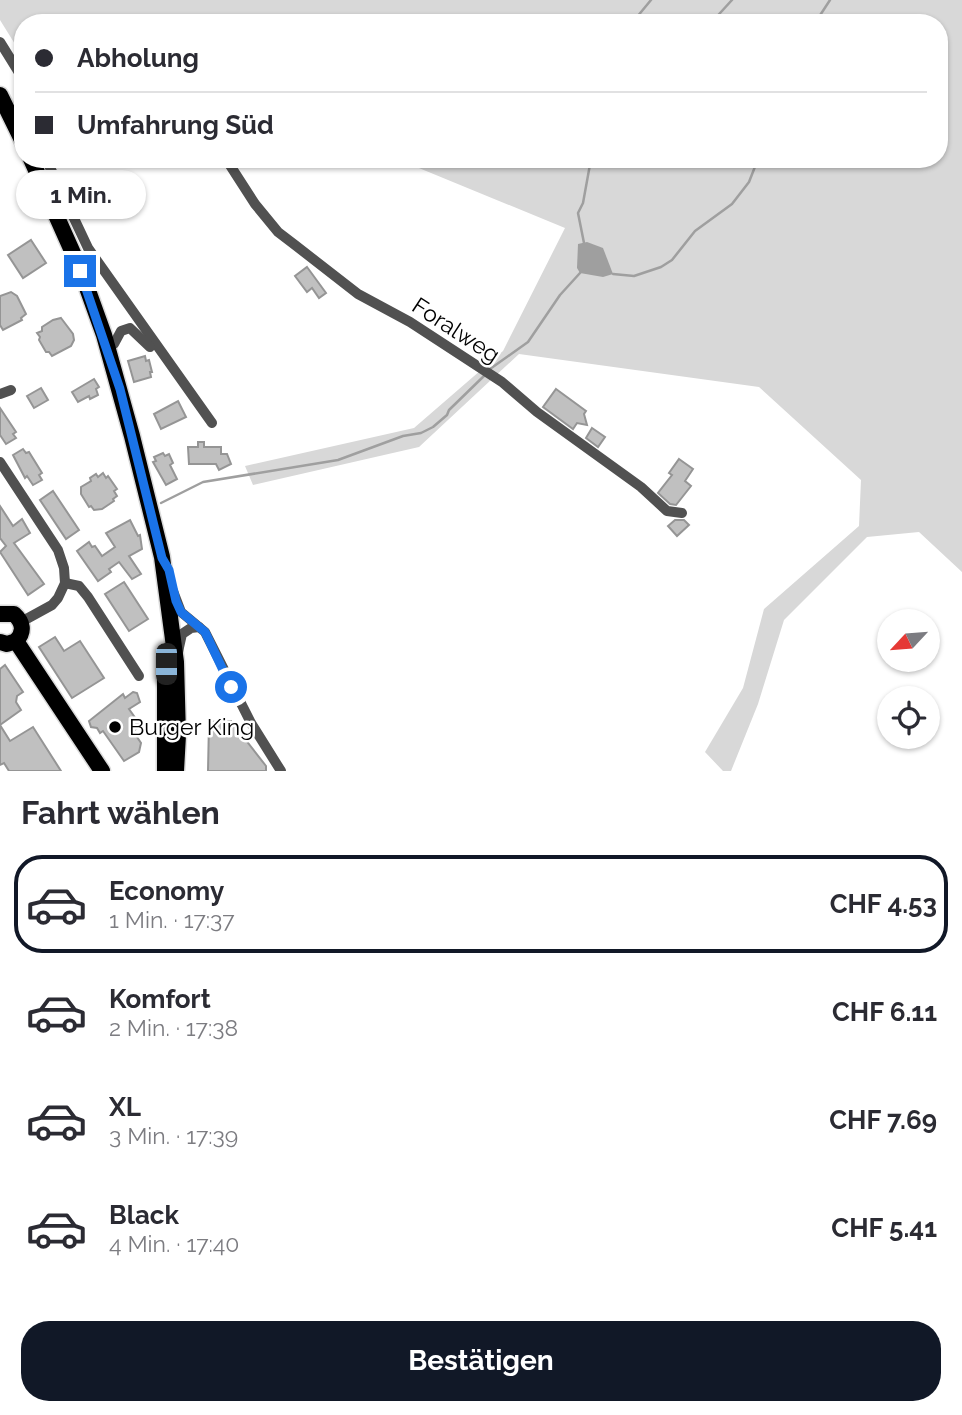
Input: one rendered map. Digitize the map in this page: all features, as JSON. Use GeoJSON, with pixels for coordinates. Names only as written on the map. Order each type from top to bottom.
{"type":"FeatureCollection","features":[{"type":"Feature","properties":{"kind":"main road"},"geometry":{"type":"LineString","coordinates":[[0,95],[14,124]]}},
{"type":"Feature","properties":{"kind":"main road"},"geometry":{"type":"LineString","coordinates":[[35,168],[80,271],[104,335],[162,558],[176,662],[176,771]]}},
{"type":"Feature","properties":{"kind":"main road"},"geometry":{"type":"LineString","coordinates":[[150,512],[164,639],[166,754],[163,771]]}},
{"type":"Feature","properties":{"kind":"main road"},"geometry":{"type":"LineString","coordinates":[[0,614],[14,614],[21,622],[22,630],[8,642],[102,771]]}},
{"type":"Feature","properties":{"kind":"street"},"geometry":{"type":"LineString","coordinates":[[0,42],[14,65]]}},
{"type":"Feature","properties":{"kind":"street"},"geometry":{"type":"LineString","coordinates":[[50,168],[88,248],[212,423]]}},
{"type":"Feature","properties":{"kind":"street","name":"Foralweg"},"geometry":{"type":"LineString","coordinates":[[231,168],[278,232],[358,293],[410,322],[502,382],[537,412],[636,483],[667,511],[682,513]]}},
{"type":"Feature","properties":{"kind":"street"},"geometry":{"type":"LineString","coordinates":[[114,344],[121,331],[130,328],[153,350],[158,349]]}},
{"type":"Feature","properties":{"kind":"street"},"geometry":{"type":"LineString","coordinates":[[0,394],[12,390]]}},
{"type":"Feature","properties":{"kind":"street"},"geometry":{"type":"LineString","coordinates":[[0,462],[60,554],[64,568],[63,591],[52,605],[21,622]]}},
{"type":"Feature","properties":{"kind":"street"},"geometry":{"type":"LineString","coordinates":[[162,558],[169,570],[181,612],[208,637],[251,723],[281,771]]}},
{"type":"Feature","properties":{"kind":"street"},"geometry":{"type":"LineString","coordinates":[[65,583],[79,586],[139,676]]}},
{"type":"Feature","properties":{"kind":"street"},"geometry":{"type":"LineString","coordinates":[[176,662],[182,634],[191,628],[199,627]]}},
{"type":"Feature","properties":{"kind":"shaded area"},"geometry":{"type":"Polygon","coordinates":[[[0,0],[962,0],[962,572],[919,532],[867,537],[784,620],[758,704],[731,771],[723,771],[705,752],[743,688],[764,609],[859,526],[861,480],[759,387],[519,354],[419,447],[253,485],[245,466],[414,428],[503,351],[565,228],[419,168],[948,168],[948,14],[14,14],[14,43],[0,20],[0,0]]]}},
{"type":"Feature","properties":{"kind":"shaded area"},"geometry":{"type":"Polygon","coordinates":[[[587,242],[603,248],[613,274],[603,277],[580,273],[577,268],[578,244],[587,242]]]}},
{"type":"Feature","properties":{"kind":"building"},"geometry":{"type":"Polygon","coordinates":[[[31,240],[46,263],[23,278],[8,255],[31,240]]]}},
{"type":"Feature","properties":{"kind":"building"},"geometry":{"type":"Polygon","coordinates":[[[307,267],[326,293],[319,298],[312,288],[307,292],[295,276],[307,267]]]}},
{"type":"Feature","properties":{"kind":"building"},"geometry":{"type":"Polygon","coordinates":[[[11,292],[17,296],[26,314],[22,320],[3,330],[0,325],[0,296],[11,292]]]}},
{"type":"Feature","properties":{"kind":"building"},"geometry":{"type":"Polygon","coordinates":[[[61,318],[73,334],[74,340],[71,346],[52,356],[46,352],[37,333],[53,320],[61,318]]]}},
{"type":"Feature","properties":{"kind":"building"},"geometry":{"type":"Polygon","coordinates":[[[145,356],[146,361],[149,360],[151,377],[134,382],[128,361],[145,356]]]}},
{"type":"Feature","properties":{"kind":"building"},"geometry":{"type":"Polygon","coordinates":[[[94,379],[99,387],[96,389],[98,395],[78,402],[72,392],[94,379]]]}},
{"type":"Feature","properties":{"kind":"building"},"geometry":{"type":"Polygon","coordinates":[[[41,388],[48,400],[34,408],[27,396],[41,388]]]}},
{"type":"Feature","properties":{"kind":"building"},"geometry":{"type":"Polygon","coordinates":[[[556,389],[586,411],[584,414],[587,425],[577,423],[573,429],[543,407],[556,389]]]}},
{"type":"Feature","properties":{"kind":"building"},"geometry":{"type":"Polygon","coordinates":[[[178,401],[186,417],[161,429],[154,414],[178,401]]]}},
{"type":"Feature","properties":{"kind":"building"},"geometry":{"type":"Polygon","coordinates":[[[0,408],[16,432],[13,434],[16,438],[6,444],[0,435],[0,408]]]}},
{"type":"Feature","properties":{"kind":"building"},"geometry":{"type":"Polygon","coordinates":[[[592,428],[605,437],[598,447],[586,438],[592,428]]]}},
{"type":"Feature","properties":{"kind":"building"},"geometry":{"type":"Polygon","coordinates":[[[198,442],[204,442],[204,447],[221,447],[221,454],[227,454],[231,464],[219,470],[216,464],[189,464],[188,447],[198,447],[198,442]]]}},
{"type":"Feature","properties":{"kind":"building"},"geometry":{"type":"Polygon","coordinates":[[[23,449],[26,453],[29,452],[42,473],[39,475],[42,480],[33,485],[27,476],[25,478],[13,455],[23,449]]]}},
{"type":"Feature","properties":{"kind":"building"},"geometry":{"type":"Polygon","coordinates":[[[163,453],[165,456],[169,454],[173,463],[170,465],[177,479],[166,485],[153,462],[156,461],[154,457],[163,453]]]}},
{"type":"Feature","properties":{"kind":"building"},"geometry":{"type":"Polygon","coordinates":[[[679,459],[693,469],[685,481],[691,486],[676,505],[670,504],[658,493],[672,475],[669,473],[679,459]]]}},
{"type":"Feature","properties":{"kind":"building"},"geometry":{"type":"Polygon","coordinates":[[[103,473],[117,489],[114,491],[117,496],[102,509],[94,510],[81,494],[81,487],[96,474],[98,477],[103,473]]]}},
{"type":"Feature","properties":{"kind":"building"},"geometry":{"type":"Polygon","coordinates":[[[53,491],[79,530],[66,539],[40,500],[53,491]]]}},
{"type":"Feature","properties":{"kind":"building"},"geometry":{"type":"Polygon","coordinates":[[[0,506],[13,526],[22,519],[30,533],[14,543],[44,584],[28,595],[0,552],[6,546],[0,538],[0,506]]]}},
{"type":"Feature","properties":{"kind":"building"},"geometry":{"type":"Polygon","coordinates":[[[130,520],[138,536],[140,535],[142,549],[129,556],[141,574],[132,579],[119,562],[98,581],[77,551],[89,542],[102,556],[115,547],[106,533],[130,520]]]}},
{"type":"Feature","properties":{"kind":"building"},"geometry":{"type":"Polygon","coordinates":[[[675,520],[684,520],[689,525],[677,536],[668,526],[675,520]]]}},
{"type":"Feature","properties":{"kind":"building"},"geometry":{"type":"Polygon","coordinates":[[[124,582],[148,619],[129,631],[105,594],[124,582]]]}},
{"type":"Feature","properties":{"kind":"building"},"geometry":{"type":"Polygon","coordinates":[[[55,637],[64,651],[80,641],[104,678],[72,698],[39,647],[55,637]]]}},
{"type":"Feature","properties":{"kind":"building"},"geometry":{"type":"Polygon","coordinates":[[[5,665],[23,692],[17,696],[16,702],[21,710],[0,725],[0,669],[5,665]]]}},
{"type":"Feature","properties":{"kind":"building","name":"Burger King"},"geometry":{"type":"Polygon","coordinates":[[[133,692],[137,693],[140,702],[129,709],[141,726],[133,731],[141,743],[139,752],[124,761],[103,731],[100,733],[97,728],[91,727],[89,721],[123,694],[125,698],[133,692]]]}},
{"type":"Feature","properties":{"kind":"building"},"geometry":{"type":"Polygon","coordinates":[[[231,721],[266,766],[266,771],[208,771],[209,722],[231,721]]]}},
{"type":"Feature","properties":{"kind":"building"},"geometry":{"type":"Polygon","coordinates":[[[0,725],[10,741],[33,727],[61,771],[9,771],[4,763],[0,765],[0,725]]]}},
{"type":"Feature","properties":{"kind":"waterway"},"geometry":{"type":"LineString","coordinates":[[639,14],[651,0]]}},
{"type":"Feature","properties":{"kind":"waterway"},"geometry":{"type":"LineString","coordinates":[[719,14],[732,0]]}},
{"type":"Feature","properties":{"kind":"waterway"},"geometry":{"type":"LineString","coordinates":[[821,14],[830,0]]}},
{"type":"Feature","properties":{"kind":"waterway"},"geometry":{"type":"LineString","coordinates":[[584,243],[578,213],[583,203],[589,168]]}},
{"type":"Feature","properties":{"kind":"waterway"},"geometry":{"type":"LineString","coordinates":[[613,274],[634,276],[661,267],[672,260],[695,231],[732,204],[749,182],[754,168]]}},
{"type":"Feature","properties":{"kind":"waterway"},"geometry":{"type":"LineString","coordinates":[[490,369],[528,342],[560,295],[580,273]]}},
{"type":"Feature","properties":{"kind":"waterway"},"geometry":{"type":"LineString","coordinates":[[161,503],[203,482],[338,460],[403,436],[421,433],[447,415],[486,374]]}},
{"type":"Feature","properties":{"kind":"place","name":"Burger King"},"geometry":{"type":"Point","coordinates":[115,727]}},
{"type":"Feature","properties":{"kind":"route"},"geometry":{"type":"LineString","coordinates":[[80,271],[111,358],[147,502],[176,601],[181,612],[205,632],[231,687]]}}]}
